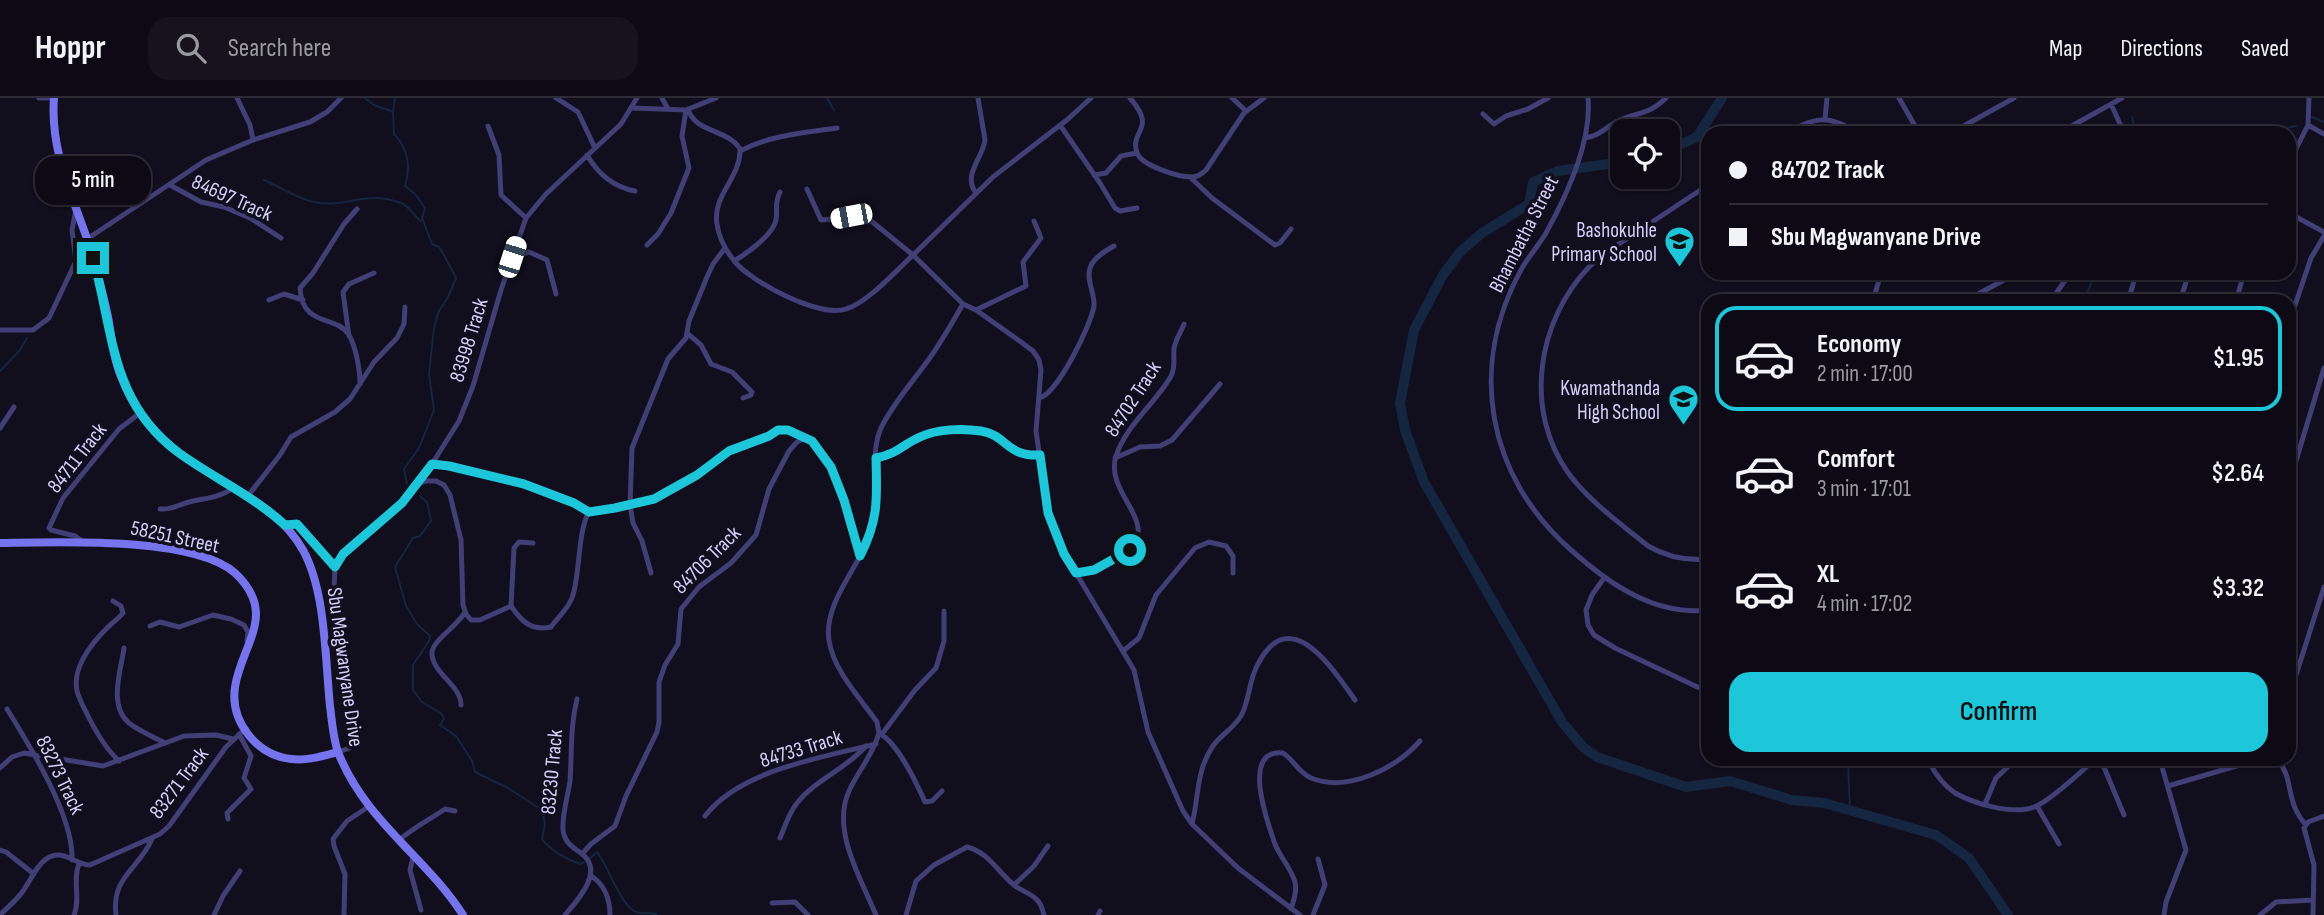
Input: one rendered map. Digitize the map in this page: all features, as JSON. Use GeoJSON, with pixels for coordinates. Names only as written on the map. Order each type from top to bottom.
{"type":"FeatureCollection","features":[{"type":"Feature","properties":{"kind":"main road","name":"Sbu Magwanyane Drive"},"geometry":{"type":"LineString","coordinates":[[52,98],[55,146],[62,174],[98,273],[118,368],[129,395],[168,444],[268,510],[285,525],[305,554],[316,586],[338,752],[368,807],[463,915]]}},
{"type":"Feature","properties":{"kind":"main road","name":"58251 Street"},"geometry":{"type":"LineString","coordinates":[[0,543],[126,544],[209,559],[229,568],[245,585],[256,615],[254,633],[234,694],[239,734]]}},
{"type":"Feature","properties":{"kind":"main road"},"geometry":{"type":"LineString","coordinates":[[239,734],[284,758],[310,759],[338,752]]}},
{"type":"Feature","properties":{"kind":"street"},"geometry":{"type":"LineString","coordinates":[[39,98],[52,98]]}},
{"type":"Feature","properties":{"kind":"street"},"geometry":{"type":"LineString","coordinates":[[237,98],[250,125],[253,140]]}},
{"type":"Feature","properties":{"kind":"street"},"geometry":{"type":"LineString","coordinates":[[87,239],[206,160],[253,140],[310,122],[327,112],[341,98]]}},
{"type":"Feature","properties":{"kind":"street"},"geometry":{"type":"LineString","coordinates":[[556,98],[578,111],[595,148]]}},
{"type":"Feature","properties":{"kind":"street","name":"83998 Track"},"geometry":{"type":"LineString","coordinates":[[334,570],[343,554],[402,503],[418,484],[465,407],[526,218],[546,194],[621,124],[638,98]]}},
{"type":"Feature","properties":{"kind":"street"},"geometry":{"type":"LineString","coordinates":[[662,98],[668,109]]}},
{"type":"Feature","properties":{"kind":"street"},"geometry":{"type":"LineString","coordinates":[[632,108],[687,110],[716,98]]}},
{"type":"Feature","properties":{"kind":"street"},"geometry":{"type":"LineString","coordinates":[[976,193],[971,182],[975,164],[985,145],[978,98]]}},
{"type":"Feature","properties":{"kind":"street"},"geometry":{"type":"LineString","coordinates":[[687,110],[693,120],[732,140],[740,151],[738,165],[718,200],[716,210],[719,233],[734,261],[750,275],[783,293],[821,309],[838,311],[856,305],[951,221],[976,193],[1091,98]]}},
{"type":"Feature","properties":{"kind":"street"},"geometry":{"type":"LineString","coordinates":[[1130,98],[1142,112],[1144,120],[1137,153],[1149,165],[1190,177],[1212,198],[1275,245],[1280,243],[1291,229]]}},
{"type":"Feature","properties":{"kind":"street"},"geometry":{"type":"LineString","coordinates":[[1232,98],[1246,111]]}},
{"type":"Feature","properties":{"kind":"street"},"geometry":{"type":"LineString","coordinates":[[1190,177],[1200,175],[1206,170],[1246,111],[1264,98]]}},
{"type":"Feature","properties":{"kind":"street"},"geometry":{"type":"LineString","coordinates":[[1483,114],[1494,124],[1548,98]]}},
{"type":"Feature","properties":{"kind":"street","name":"Bhambatha Street"},"geometry":{"type":"LineString","coordinates":[[1588,98],[1589,116],[1579,159],[1550,224],[1523,267],[1506,302],[1495,335],[1491,384],[1501,448],[1518,487],[1548,528],[1604,578],[1656,604],[1701,610]]}},
{"type":"Feature","properties":{"kind":"street"},"geometry":{"type":"LineString","coordinates":[[1585,135],[1597,136],[1618,121],[1652,110],[1666,98]]}},
{"type":"Feature","properties":{"kind":"street"},"geometry":{"type":"LineString","coordinates":[[1825,119],[1827,98]]}},
{"type":"Feature","properties":{"kind":"street"},"geometry":{"type":"LineString","coordinates":[[1964,126],[2014,98]]}},
{"type":"Feature","properties":{"kind":"street"},"geometry":{"type":"LineString","coordinates":[[2072,126],[2122,98]]}},
{"type":"Feature","properties":{"kind":"street"},"geometry":{"type":"LineString","coordinates":[[2296,149],[2308,125],[2309,98]]}},
{"type":"Feature","properties":{"kind":"street"},"geometry":{"type":"LineString","coordinates":[[1902,99],[1916,126]]}},
{"type":"Feature","properties":{"kind":"street"},"geometry":{"type":"LineString","coordinates":[[2111,104],[2121,126]]}},
{"type":"Feature","properties":{"kind":"street"},"geometry":{"type":"LineString","coordinates":[[647,244],[667,221],[689,168],[682,136],[687,110]]}},
{"type":"Feature","properties":{"kind":"street"},"geometry":{"type":"LineString","coordinates":[[1800,126],[1812,120],[1825,119],[1845,126]]}},
{"type":"Feature","properties":{"kind":"street"},"geometry":{"type":"LineString","coordinates":[[1060,125],[1117,210],[1137,208]]}},
{"type":"Feature","properties":{"kind":"street"},"geometry":{"type":"LineString","coordinates":[[2308,125],[2324,134]]}},
{"type":"Feature","properties":{"kind":"street"},"geometry":{"type":"LineString","coordinates":[[488,126],[499,155],[501,195],[526,218]]}},
{"type":"Feature","properties":{"kind":"street"},"geometry":{"type":"LineString","coordinates":[[740,151],[754,144],[794,133],[837,128]]}},
{"type":"Feature","properties":{"kind":"street"},"geometry":{"type":"LineString","coordinates":[[1094,175],[1106,173],[1121,156],[1137,153]]}},
{"type":"Feature","properties":{"kind":"street"},"geometry":{"type":"LineString","coordinates":[[587,155],[609,181],[620,188],[635,191]]}},
{"type":"Feature","properties":{"kind":"street","name":"84697 Track"},"geometry":{"type":"LineString","coordinates":[[170,185],[201,202],[224,207],[250,218],[281,238]]}},
{"type":"Feature","properties":{"kind":"street"},"geometry":{"type":"LineString","coordinates":[[807,189],[821,220],[865,216],[963,304],[976,310],[1036,355],[1041,370],[1036,431],[1048,513],[1064,554],[1136,675],[1142,708],[1156,752],[1183,811],[1192,824],[1238,868],[1300,915]]}},
{"type":"Feature","properties":{"kind":"street"},"geometry":{"type":"LineString","coordinates":[[1701,190],[1606,253],[1579,279],[1563,301],[1553,322],[1541,373],[1549,431],[1563,466],[1586,494],[1647,546],[1658,552],[1685,559],[1701,559]]}},
{"type":"Feature","properties":{"kind":"street"},"geometry":{"type":"LineString","coordinates":[[734,261],[752,249],[773,226],[776,219],[775,201],[780,192]]}},
{"type":"Feature","properties":{"kind":"street"},"geometry":{"type":"LineString","coordinates":[[0,330],[33,330],[49,318],[76,261],[72,230],[76,209]]}},
{"type":"Feature","properties":{"kind":"street"},"geometry":{"type":"LineString","coordinates":[[349,336],[339,327],[316,318],[305,307],[300,295],[301,285],[313,273],[344,224],[357,209]]}},
{"type":"Feature","properties":{"kind":"street"},"geometry":{"type":"LineString","coordinates":[[2296,217],[2324,234],[2311,258],[2296,302]]}},
{"type":"Feature","properties":{"kind":"street"},"geometry":{"type":"LineString","coordinates":[[976,310],[1026,286],[1023,262],[1041,238],[1034,221]]}},
{"type":"Feature","properties":{"kind":"street"},"geometry":{"type":"LineString","coordinates":[[1039,398],[1048,395],[1057,383],[1088,323],[1094,306],[1089,272],[1091,266],[1102,253],[1114,246]]}},
{"type":"Feature","properties":{"kind":"street"},"geometry":{"type":"LineString","coordinates":[[651,573],[642,541],[633,523],[630,505],[632,448],[668,359],[685,338],[710,268],[725,248]]}},
{"type":"Feature","properties":{"kind":"street"},"geometry":{"type":"LineString","coordinates":[[512,257],[528,252],[547,260],[556,294]]}},
{"type":"Feature","properties":{"kind":"street"},"geometry":{"type":"LineString","coordinates":[[360,384],[343,292],[349,284],[374,273]]}},
{"type":"Feature","properties":{"kind":"street"},"geometry":{"type":"LineString","coordinates":[[1978,294],[2004,280]]}},
{"type":"Feature","properties":{"kind":"street"},"geometry":{"type":"LineString","coordinates":[[269,300],[284,294],[303,300]]}},
{"type":"Feature","properties":{"kind":"street"},"geometry":{"type":"LineString","coordinates":[[942,791],[932,801],[925,802],[904,762],[881,734],[877,722],[835,660],[828,637],[831,610],[869,540],[876,516],[877,444],[883,425],[963,304]]}},
{"type":"Feature","properties":{"kind":"street"},"geometry":{"type":"LineString","coordinates":[[247,497],[291,437],[342,407],[374,362],[397,338],[404,324],[405,307]]}},
{"type":"Feature","properties":{"kind":"street","name":"84702 Track"},"geometry":{"type":"LineString","coordinates":[[1076,573],[1094,570],[1124,554],[1133,547],[1137,539],[1139,527],[1136,517],[1115,480],[1115,458],[1129,433],[1171,376],[1176,343],[1184,324]]}},
{"type":"Feature","properties":{"kind":"street"},"geometry":{"type":"LineString","coordinates":[[687,332],[701,345],[711,364],[732,372],[752,392],[743,398]]}},
{"type":"Feature","properties":{"kind":"street"},"geometry":{"type":"LineString","coordinates":[[2296,461],[2324,368]]}},
{"type":"Feature","properties":{"kind":"street"},"geometry":{"type":"LineString","coordinates":[[1115,458],[1140,447],[1166,444],[1181,432],[1220,384]]}},
{"type":"Feature","properties":{"kind":"street"},"geometry":{"type":"LineString","coordinates":[[0,428],[14,407]]}},
{"type":"Feature","properties":{"kind":"street","name":"84711 Track"},"geometry":{"type":"LineString","coordinates":[[83,542],[75,536],[49,529],[52,518],[63,498],[119,429],[140,412]]}},
{"type":"Feature","properties":{"kind":"street"},"geometry":{"type":"LineString","coordinates":[[432,464],[524,484],[574,503],[589,512],[654,499],[697,475],[729,451],[778,430],[788,430],[812,441],[831,467],[844,500],[860,556]]}},
{"type":"Feature","properties":{"kind":"street"},"geometry":{"type":"LineString","coordinates":[[876,458],[894,454],[927,434],[963,430],[990,433],[1019,454],[1040,455]]}},
{"type":"Feature","properties":{"kind":"street","name":"84706 Track"},"geometry":{"type":"LineString","coordinates":[[582,854],[615,826],[626,796],[657,732],[659,682],[678,644],[681,609],[699,587],[731,563],[756,534],[765,499],[779,468],[793,445],[804,439]]}},
{"type":"Feature","properties":{"kind":"street"},"geometry":{"type":"LineString","coordinates":[[418,484],[436,481],[447,489],[460,537],[461,590],[468,618],[477,621],[511,606]]}},
{"type":"Feature","properties":{"kind":"street"},"geometry":{"type":"LineString","coordinates":[[160,509],[169,510],[186,503],[211,500],[234,488]]}},
{"type":"Feature","properties":{"kind":"street"},"geometry":{"type":"LineString","coordinates":[[533,542],[519,542],[514,545],[511,606],[529,627],[551,627],[573,598],[584,523],[589,512]]}},
{"type":"Feature","properties":{"kind":"street"},"geometry":{"type":"LineString","coordinates":[[285,525],[291,523],[298,526],[334,570],[346,705],[356,740],[350,748],[338,752]]}},
{"type":"Feature","properties":{"kind":"street"},"geometry":{"type":"LineString","coordinates":[[1123,651],[1139,638],[1147,612],[1156,595],[1195,548],[1209,542],[1226,546],[1233,556],[1233,573]]}},
{"type":"Feature","properties":{"kind":"street"},"geometry":{"type":"LineString","coordinates":[[1604,578],[1592,595],[1586,610],[1588,625],[1594,635],[1615,648],[1701,689]]}},
{"type":"Feature","properties":{"kind":"street"},"geometry":{"type":"LineString","coordinates":[[2296,676],[2324,590]]}},
{"type":"Feature","properties":{"kind":"street"},"geometry":{"type":"LineString","coordinates":[[113,601],[121,606],[123,613],[89,650],[81,664],[76,685],[90,720],[106,747],[119,761]]}},
{"type":"Feature","properties":{"kind":"street"},"geometry":{"type":"LineString","coordinates":[[876,915],[845,838],[843,817],[850,789],[881,734],[936,668],[944,641],[944,611]]}},
{"type":"Feature","properties":{"kind":"street"},"geometry":{"type":"LineString","coordinates":[[461,705],[459,696],[434,662],[432,652],[434,644],[457,625],[465,612]]}},
{"type":"Feature","properties":{"kind":"street"},"geometry":{"type":"LineString","coordinates":[[150,626],[160,622],[180,627],[213,615],[237,621],[244,625],[248,632],[241,657],[243,664]]}},
{"type":"Feature","properties":{"kind":"street"},"geometry":{"type":"LineString","coordinates":[[1192,824],[1198,779],[1205,760],[1216,742],[1234,727],[1241,716],[1256,667],[1273,643],[1281,638],[1294,638],[1318,653],[1327,661],[1355,700]]}},
{"type":"Feature","properties":{"kind":"street"},"geometry":{"type":"LineString","coordinates":[[124,648],[118,682],[120,711],[130,724],[163,742]]}},
{"type":"Feature","properties":{"kind":"street","name":"83230 Track"},"geometry":{"type":"LineString","coordinates":[[577,699],[571,723],[570,777],[563,830],[572,848],[582,854],[589,863],[590,876],[597,880],[605,892],[610,915]]}},
{"type":"Feature","properties":{"kind":"street","name":"83273 Track"},"geometry":{"type":"LineString","coordinates":[[7,709],[34,755],[67,824],[72,860]]}},
{"type":"Feature","properties":{"kind":"street"},"geometry":{"type":"LineString","coordinates":[[0,768],[19,754],[96,766],[119,761],[184,736],[239,734],[251,756],[244,778],[251,789],[227,813],[228,819]]}},
{"type":"Feature","properties":{"kind":"street","name":"83271 Track"},"geometry":{"type":"LineString","coordinates":[[79,864],[86,866],[97,863],[152,839],[169,826],[239,734]]}},
{"type":"Feature","properties":{"kind":"street"},"geometry":{"type":"LineString","coordinates":[[1291,909],[1294,881],[1275,844],[1260,786],[1260,771],[1267,756],[1283,752],[1298,770],[1311,778],[1339,781],[1378,773],[1409,753],[1420,741]]}},
{"type":"Feature","properties":{"kind":"street","name":"84733 Track"},"geometry":{"type":"LineString","coordinates":[[705,816],[717,803],[752,780],[785,767],[876,744]]}},
{"type":"Feature","properties":{"kind":"street"},"geometry":{"type":"LineString","coordinates":[[780,838],[802,797],[839,771],[866,746]]}},
{"type":"Feature","properties":{"kind":"street"},"geometry":{"type":"LineString","coordinates":[[1932,766],[1948,788],[1962,796],[2012,809],[2037,806],[2087,766]]}},
{"type":"Feature","properties":{"kind":"street"},"geometry":{"type":"LineString","coordinates":[[1985,804],[1996,778],[2009,766]]}},
{"type":"Feature","properties":{"kind":"street"},"geometry":{"type":"LineString","coordinates":[[2103,766],[2124,816]]}},
{"type":"Feature","properties":{"kind":"street"},"geometry":{"type":"LineString","coordinates":[[2162,766],[2186,850],[2166,902],[2164,915]]}},
{"type":"Feature","properties":{"kind":"street"},"geometry":{"type":"LineString","coordinates":[[2168,786],[2236,766]]}},
{"type":"Feature","properties":{"kind":"street"},"geometry":{"type":"LineString","coordinates":[[2282,766],[2288,776],[2293,808],[2305,825],[2304,831],[2314,865],[2313,915]]}},
{"type":"Feature","properties":{"kind":"street"},"geometry":{"type":"LineString","coordinates":[[2037,806],[2059,844]]}},
{"type":"Feature","properties":{"kind":"street"},"geometry":{"type":"LineString","coordinates":[[344,915],[345,874],[333,839],[347,821],[368,807]]}},
{"type":"Feature","properties":{"kind":"street"},"geometry":{"type":"LineString","coordinates":[[398,841],[417,825],[426,823],[446,809],[455,811]]}},
{"type":"Feature","properties":{"kind":"street"},"geometry":{"type":"LineString","coordinates":[[2305,825],[2324,816]]}},
{"type":"Feature","properties":{"kind":"street"},"geometry":{"type":"LineString","coordinates":[[116,915],[115,897],[120,883],[152,839]]}},
{"type":"Feature","properties":{"kind":"street"},"geometry":{"type":"LineString","coordinates":[[1014,885],[1034,866],[1048,846]]}},
{"type":"Feature","properties":{"kind":"street"},"geometry":{"type":"LineString","coordinates":[[906,915],[916,881],[934,864],[964,847],[976,850],[997,866],[1014,885],[1037,900],[1044,915]]}},
{"type":"Feature","properties":{"kind":"street"},"geometry":{"type":"LineString","coordinates":[[0,850],[34,874]]}},
{"type":"Feature","properties":{"kind":"street"},"geometry":{"type":"LineString","coordinates":[[0,915],[19,896],[42,863],[54,856],[62,856],[79,864],[76,872],[77,905],[74,915]]}},
{"type":"Feature","properties":{"kind":"street"},"geometry":{"type":"LineString","coordinates":[[413,857],[410,870],[421,911]]}},
{"type":"Feature","properties":{"kind":"street"},"geometry":{"type":"LineString","coordinates":[[1313,915],[1325,885],[1318,859]]}},
{"type":"Feature","properties":{"kind":"street"},"geometry":{"type":"LineString","coordinates":[[214,915],[240,871]]}},
{"type":"Feature","properties":{"kind":"street"},"geometry":{"type":"LineString","coordinates":[[566,914],[583,892],[590,876]]}},
{"type":"Feature","properties":{"kind":"street"},"geometry":{"type":"LineString","coordinates":[[2260,915],[2276,902],[2313,900]]}},
{"type":"Feature","properties":{"kind":"street"},"geometry":{"type":"LineString","coordinates":[[772,903],[795,902],[808,915]]}},
{"type":"Feature","properties":{"kind":"waterway"},"geometry":{"type":"LineString","coordinates":[[365,98],[374,105],[393,112],[394,134],[407,158],[405,186],[425,208],[422,218],[432,244],[439,247],[456,278],[438,313],[434,328],[429,374],[434,410],[419,448],[404,469],[407,484]]}},
{"type":"Feature","properties":{"kind":"waterway"},"geometry":{"type":"LineString","coordinates":[[393,111],[395,98]]}},
{"type":"Feature","properties":{"kind":"waterway"},"geometry":{"type":"LineString","coordinates":[[827,98],[834,110]]}},
{"type":"Feature","properties":{"kind":"waterway"},"geometry":{"type":"LineString","coordinates":[[1704,126],[1722,98]]}},
{"type":"Feature","properties":{"kind":"waterway"},"geometry":{"type":"LineString","coordinates":[[2132,117],[2134,126]]}},
{"type":"Feature","properties":{"kind":"waterway"},"geometry":{"type":"LineString","coordinates":[[2312,117],[2324,122]]}},
{"type":"Feature","properties":{"kind":"waterway"},"geometry":{"type":"LineString","coordinates":[[1680,145],[1697,137],[1701,131]]}},
{"type":"Feature","properties":{"kind":"waterway"},"geometry":{"type":"LineString","coordinates":[[1610,164],[1558,171],[1533,182],[1529,204],[1482,233],[1460,252],[1443,275],[1414,330],[1400,403],[1405,430],[1424,482],[1562,722],[1583,747],[1597,757],[1686,787],[1730,781],[1792,800],[1824,803],[1936,835],[1969,858],[2008,915]]}},
{"type":"Feature","properties":{"kind":"waterway"},"geometry":{"type":"LineString","coordinates":[[264,180],[295,196],[314,202],[389,199],[404,204],[421,221]]}},
{"type":"Feature","properties":{"kind":"waterway"},"geometry":{"type":"LineString","coordinates":[[2087,294],[2093,280]]}},
{"type":"Feature","properties":{"kind":"waterway"},"geometry":{"type":"LineString","coordinates":[[0,371],[20,350],[27,338]]}},
{"type":"Feature","properties":{"kind":"waterway"},"geometry":{"type":"LineString","coordinates":[[420,496],[427,502],[431,521],[420,536],[413,538],[395,567],[406,606],[417,624],[430,636],[413,665],[413,690],[422,702],[442,714],[444,719],[440,725],[456,736],[472,761],[475,772],[508,788],[542,810],[545,824],[542,839],[545,843],[570,860],[581,864],[584,862]]}},
{"type":"Feature","properties":{"kind":"waterway"},"geometry":{"type":"LineString","coordinates":[[1848,766],[1850,811]]}},
{"type":"Feature","properties":{"kind":"waterway"},"geometry":{"type":"LineString","coordinates":[[589,859],[597,852],[630,908],[639,913],[657,915]]}},
{"type":"Feature","properties":{"kind":"place","name":"Bashokuhle Primary School"},"geometry":{"type":"Point","coordinates":[1680,269]}},
{"type":"Feature","properties":{"kind":"place","name":"Kwamathanda High School"},"geometry":{"type":"Point","coordinates":[1683,427]}},
{"type":"Feature","properties":{"kind":"route"},"geometry":{"type":"LineString","coordinates":[[93,258],[118,368],[129,395],[145,420],[186,458],[262,506],[285,525],[297,524],[335,567],[343,554],[402,503],[432,464],[442,464],[524,484],[574,503],[589,512],[654,499],[697,475],[729,451],[778,430],[788,430],[812,441],[825,456],[838,481],[860,556],[869,540],[876,516],[876,458],[894,454],[927,434],[963,430],[990,433],[1019,454],[1040,455],[1048,513],[1064,554],[1076,573],[1094,570],[1130,550]]}}]}
